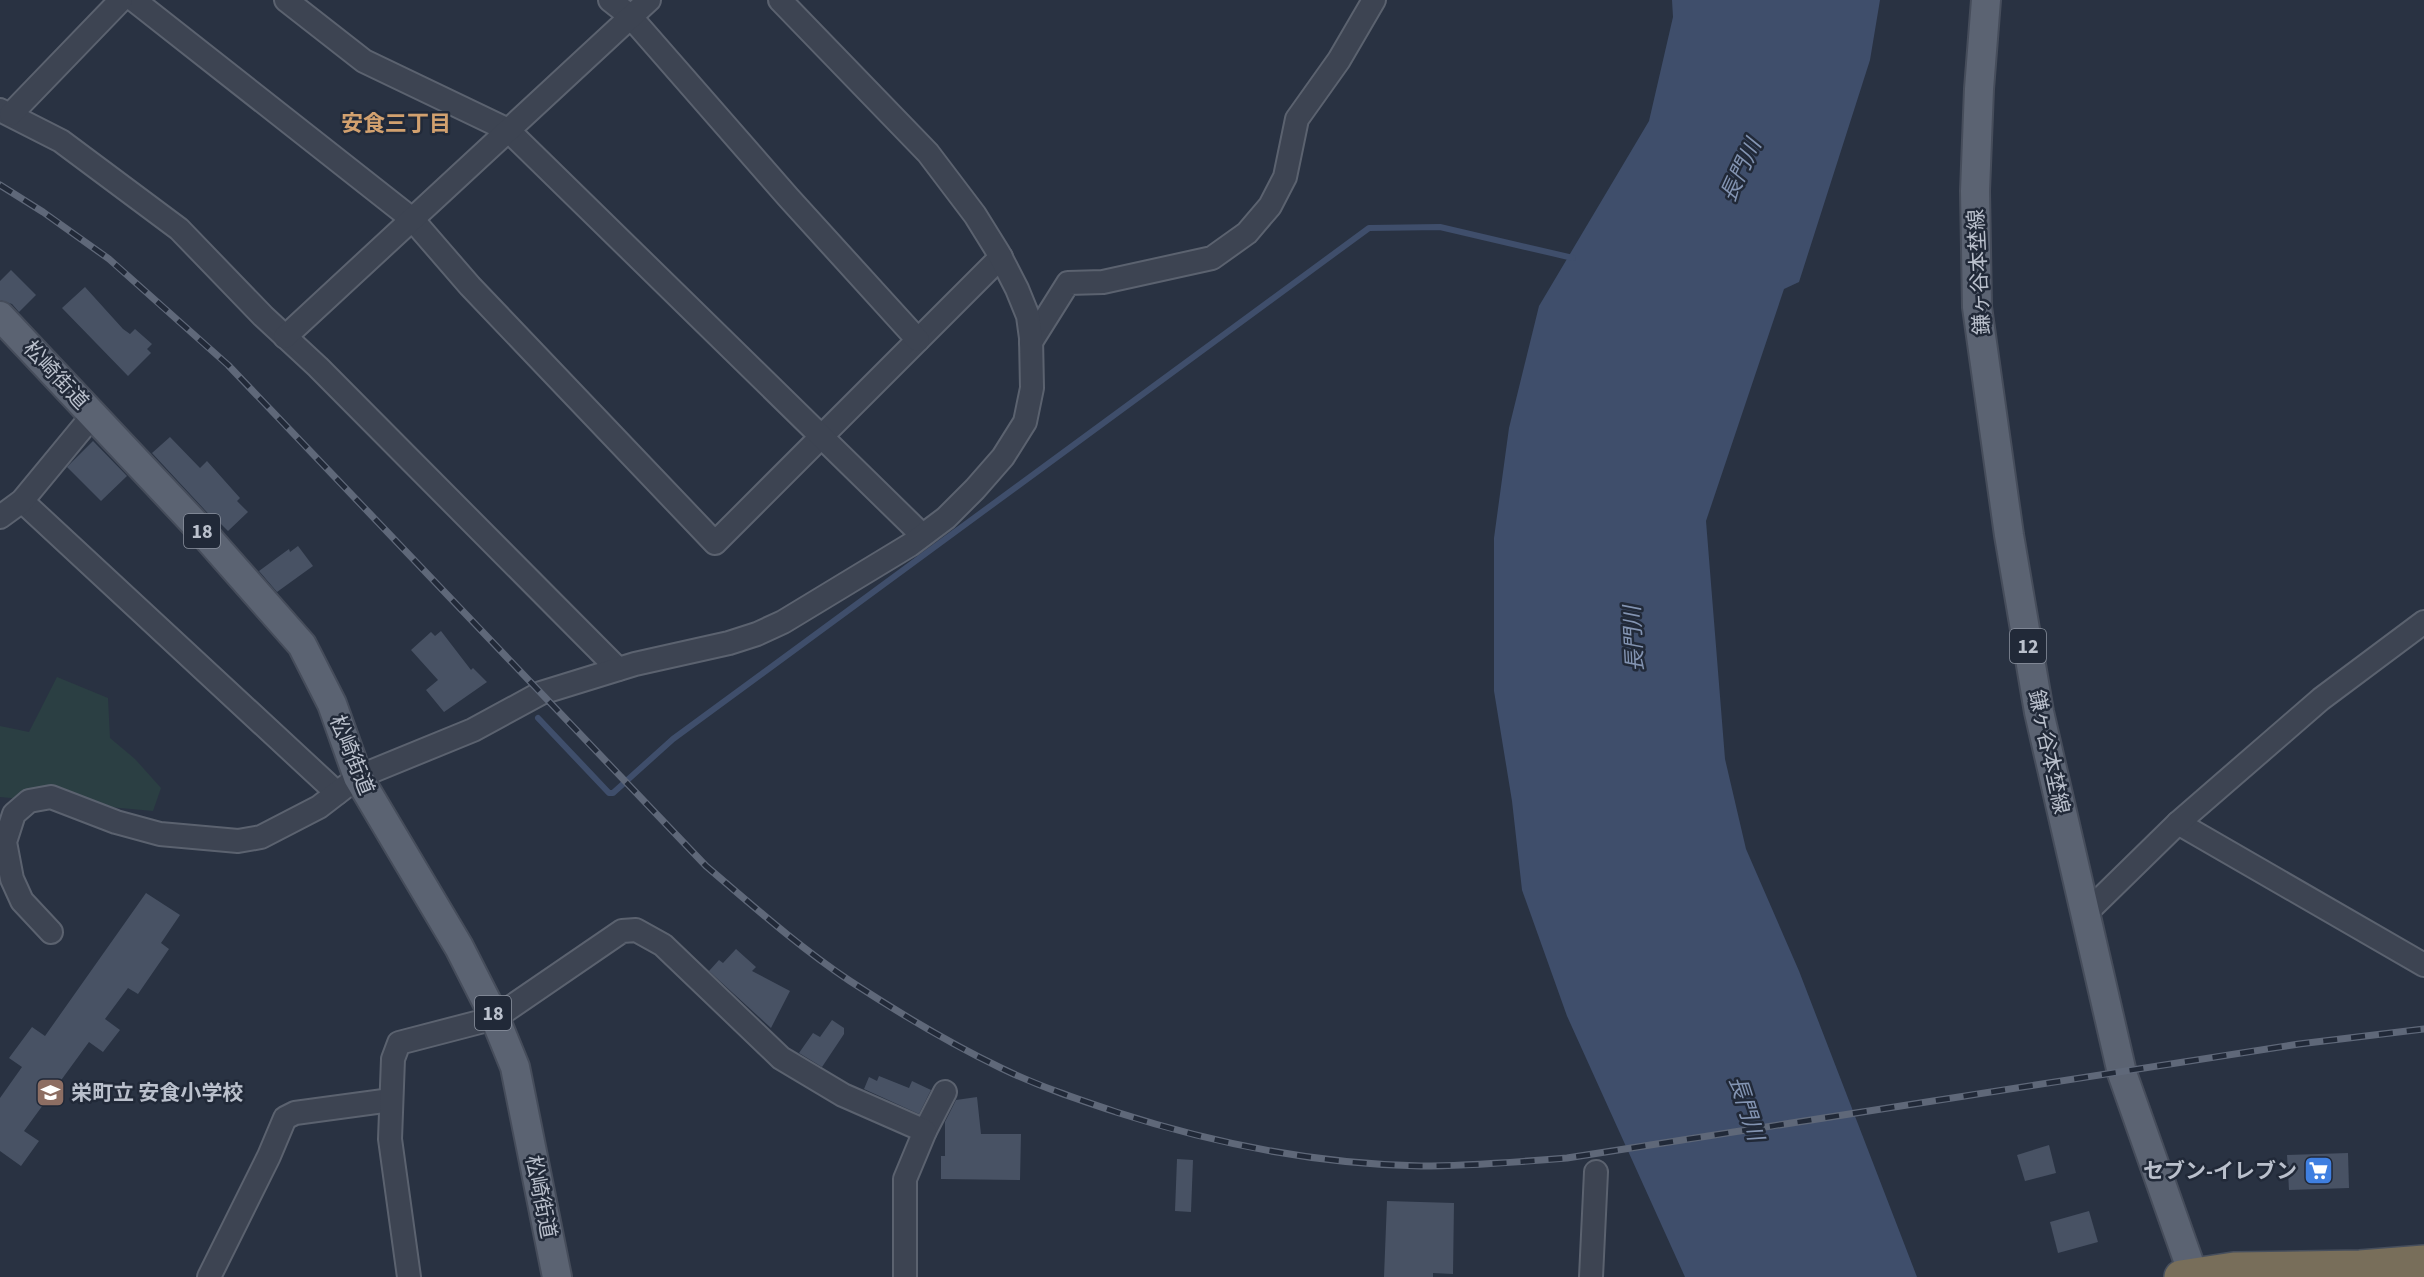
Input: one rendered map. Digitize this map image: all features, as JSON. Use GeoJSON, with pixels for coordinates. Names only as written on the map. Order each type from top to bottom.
{"type":"FeatureCollection","features":[{"type":"Feature","properties":{"kind":"highway"},"geometry":{"type":"LineString","coordinates":[[2187,1275],[2234,1269],[2360,1268],[2424,1262]]}},
{"type":"Feature","properties":{"kind":"main road","name":"鎌ヶ谷本埜線"},"geometry":{"type":"LineString","coordinates":[[1986,0],[1979,89],[1976,180],[1977,307],[2009,535],[2037,700],[2122,1073],[2187,1275]]}},
{"type":"Feature","properties":{"kind":"main road","name":"松崎街道"},"geometry":{"type":"LineString","coordinates":[[0,316],[199,528],[302,645],[332,704],[347,785],[459,947],[495,1018],[515,1067],[557,1277]]}},
{"type":"Feature","properties":{"kind":"street"},"geometry":{"type":"LineString","coordinates":[[121,0],[5,112],[61,141],[179,229],[618,669]]}},
{"type":"Feature","properties":{"kind":"street"},"geometry":{"type":"LineString","coordinates":[[134,0],[412,219],[470,286],[715,543],[1001,257]]}},
{"type":"Feature","properties":{"kind":"street"},"geometry":{"type":"LineString","coordinates":[[286,0],[364,61],[508,130],[922,535]]}},
{"type":"Feature","properties":{"kind":"street"},"geometry":{"type":"LineString","coordinates":[[610,0],[631,17],[788,197],[918,340]]}},
{"type":"Feature","properties":{"kind":"street"},"geometry":{"type":"LineString","coordinates":[[285,337],[649,0]]}},
{"type":"Feature","properties":{"kind":"street"},"geometry":{"type":"LineString","coordinates":[[51,932],[22,902],[12,879],[5,843],[14,814],[29,801],[51,797],[116,822],[160,834],[238,842],[261,837],[319,807],[347,785],[473,730],[541,693],[618,669],[757,634],[863,574],[946,518],[1003,457],[1025,422],[1032,388],[1028,316],[1001,257],[975,215],[927,153],[780,0]]}},
{"type":"Feature","properties":{"kind":"street"},"geometry":{"type":"LineString","coordinates":[[1031,342],[1068,284],[1103,282],[1212,258],[1246,233],[1270,206],[1285,177],[1297,119],[1340,60],[1374,0]]}},
{"type":"Feature","properties":{"kind":"street"},"geometry":{"type":"LineString","coordinates":[[0,517],[22,501],[93,415]]}},
{"type":"Feature","properties":{"kind":"street"},"geometry":{"type":"LineString","coordinates":[[22,501],[347,785]]}},
{"type":"Feature","properties":{"kind":"street"},"geometry":{"type":"LineString","coordinates":[[2086,913],[2178,823],[2321,699],[2424,622]]}},
{"type":"Feature","properties":{"kind":"street"},"geometry":{"type":"LineString","coordinates":[[2178,823],[2424,964]]}},
{"type":"Feature","properties":{"kind":"street"},"geometry":{"type":"LineString","coordinates":[[409,1277],[390,1139],[393,1059],[399,1043],[495,1018],[622,931],[636,930],[663,945],[781,1058],[843,1095],[925,1131]]}},
{"type":"Feature","properties":{"kind":"street"},"geometry":{"type":"LineString","coordinates":[[904,1277],[905,1179],[925,1131],[945,1092]]}},
{"type":"Feature","properties":{"kind":"street"},"geometry":{"type":"LineString","coordinates":[[210,1277],[285,1118],[295,1113],[391,1100]]}},
{"type":"Feature","properties":{"kind":"street"},"geometry":{"type":"LineString","coordinates":[[1592,1277],[1596,1172]]}},
{"type":"Feature","properties":{"kind":"green space"},"geometry":{"type":"Polygon","coordinates":[[[57,677],[108,698],[110,738],[135,759],[161,788],[153,811],[0,797],[0,726],[29,732],[57,677]]]}},
{"type":"Feature","properties":{"kind":"water","name":"長門川"},"geometry":{"type":"Polygon","coordinates":[[[1672,0],[1880,0],[1870,60],[1799,282],[1784,289],[1706,521],[1725,759],[1746,849],[1799,971],[1917,1277],[1685,1277],[1567,1016],[1522,890],[1512,801],[1494,691],[1494,538],[1509,428],[1539,306],[1649,121],[1673,17],[1672,0]]]}},
{"type":"Feature","properties":{"kind":"building"},"geometry":{"type":"Polygon","coordinates":[[[11,270],[36,295],[19,312],[12,304],[0,300],[0,281],[11,270]]]}},
{"type":"Feature","properties":{"kind":"building"},"geometry":{"type":"Polygon","coordinates":[[[85,287],[123,329],[130,334],[135,329],[152,344],[147,349],[151,353],[128,376],[62,308],[85,287]]]}},
{"type":"Feature","properties":{"kind":"building"},"geometry":{"type":"Polygon","coordinates":[[[170,437],[200,468],[207,461],[240,498],[237,501],[248,512],[228,531],[218,521],[216,522],[152,453],[170,437]]]}},
{"type":"Feature","properties":{"kind":"building"},"geometry":{"type":"Polygon","coordinates":[[[93,441],[127,476],[101,501],[67,467],[93,441]]]}},
{"type":"Feature","properties":{"kind":"building"},"geometry":{"type":"Polygon","coordinates":[[[298,546],[313,566],[277,592],[259,571],[289,549],[290,552],[298,546]]]}},
{"type":"Feature","properties":{"kind":"building"},"geometry":{"type":"Polygon","coordinates":[[[441,631],[471,670],[473,668],[487,682],[444,712],[426,690],[438,680],[411,650],[431,632],[435,636],[441,631]]]}},
{"type":"Feature","properties":{"kind":"building"},"geometry":{"type":"Polygon","coordinates":[[[146,893],[180,915],[161,943],[169,949],[138,994],[128,988],[105,1019],[120,1030],[103,1052],[89,1042],[24,1131],[39,1141],[21,1166],[0,1151],[0,1098],[22,1067],[9,1058],[32,1027],[45,1036],[146,893]]]}},
{"type":"Feature","properties":{"kind":"building"},"geometry":{"type":"Polygon","coordinates":[[[736,949],[756,967],[752,971],[790,991],[771,1028],[709,971],[719,960],[723,963],[736,949]]]}},
{"type":"Feature","properties":{"kind":"building"},"geometry":{"type":"Polygon","coordinates":[[[832,1020],[844,1028],[844,1034],[822,1067],[799,1053],[813,1033],[820,1037],[832,1020]]]}},
{"type":"Feature","properties":{"kind":"building"},"geometry":{"type":"Polygon","coordinates":[[[879,1076],[909,1088],[912,1081],[931,1090],[919,1114],[864,1089],[869,1077],[877,1081],[879,1076]]]}},
{"type":"Feature","properties":{"kind":"building"},"geometry":{"type":"Polygon","coordinates":[[[977,1097],[981,1134],[1021,1134],[1020,1180],[941,1179],[941,1156],[945,1156],[945,1122],[956,1100],[977,1097]]]}},
{"type":"Feature","properties":{"kind":"building"},"geometry":{"type":"Polygon","coordinates":[[[2049,1145],[2056,1173],[2025,1181],[2017,1155],[2049,1145]]]}},
{"type":"Feature","properties":{"kind":"building","name":"セブン-イレブン"},"geometry":{"type":"Polygon","coordinates":[[[2348,1153],[2349,1188],[2289,1190],[2287,1155],[2348,1153]]]}},
{"type":"Feature","properties":{"kind":"building"},"geometry":{"type":"Polygon","coordinates":[[[1177,1159],[1193,1160],[1191,1212],[1175,1211],[1177,1159]]]}},
{"type":"Feature","properties":{"kind":"building"},"geometry":{"type":"Polygon","coordinates":[[[1387,1201],[1454,1203],[1453,1274],[1433,1273],[1433,1277],[1384,1277],[1387,1201]]]}},
{"type":"Feature","properties":{"kind":"building"},"geometry":{"type":"Polygon","coordinates":[[[2089,1211],[2098,1242],[2058,1253],[2050,1222],[2089,1211]]]}},
{"type":"Feature","properties":{"kind":"waterway"},"geometry":{"type":"LineString","coordinates":[[538,718],[609,793],[613,793],[673,739],[1369,228],[1440,227],[1573,258]]}},
{"type":"Feature","properties":{"kind":"railway"},"geometry":{"type":"LineString","coordinates":[[0,185],[43,212],[109,259],[228,365],[706,866],[741,896],[794,940],[868,993],[1001,1068],[1072,1097],[1191,1134],[1267,1150],[1382,1164],[1476,1165],[1567,1158],[2299,1044],[2424,1029]]}},
{"type":"Feature","properties":{"kind":"place","name":"栄町立 安食小学校"},"geometry":{"type":"Point","coordinates":[50,1093]}},
{"type":"Feature","properties":{"kind":"place","name":"セブン-イレブン"},"geometry":{"type":"Point","coordinates":[2318,1171]}},
{"type":"Feature","properties":{"kind":"district","name":"安食三丁目"},"geometry":{"type":"Point","coordinates":[396,123]}}]}
